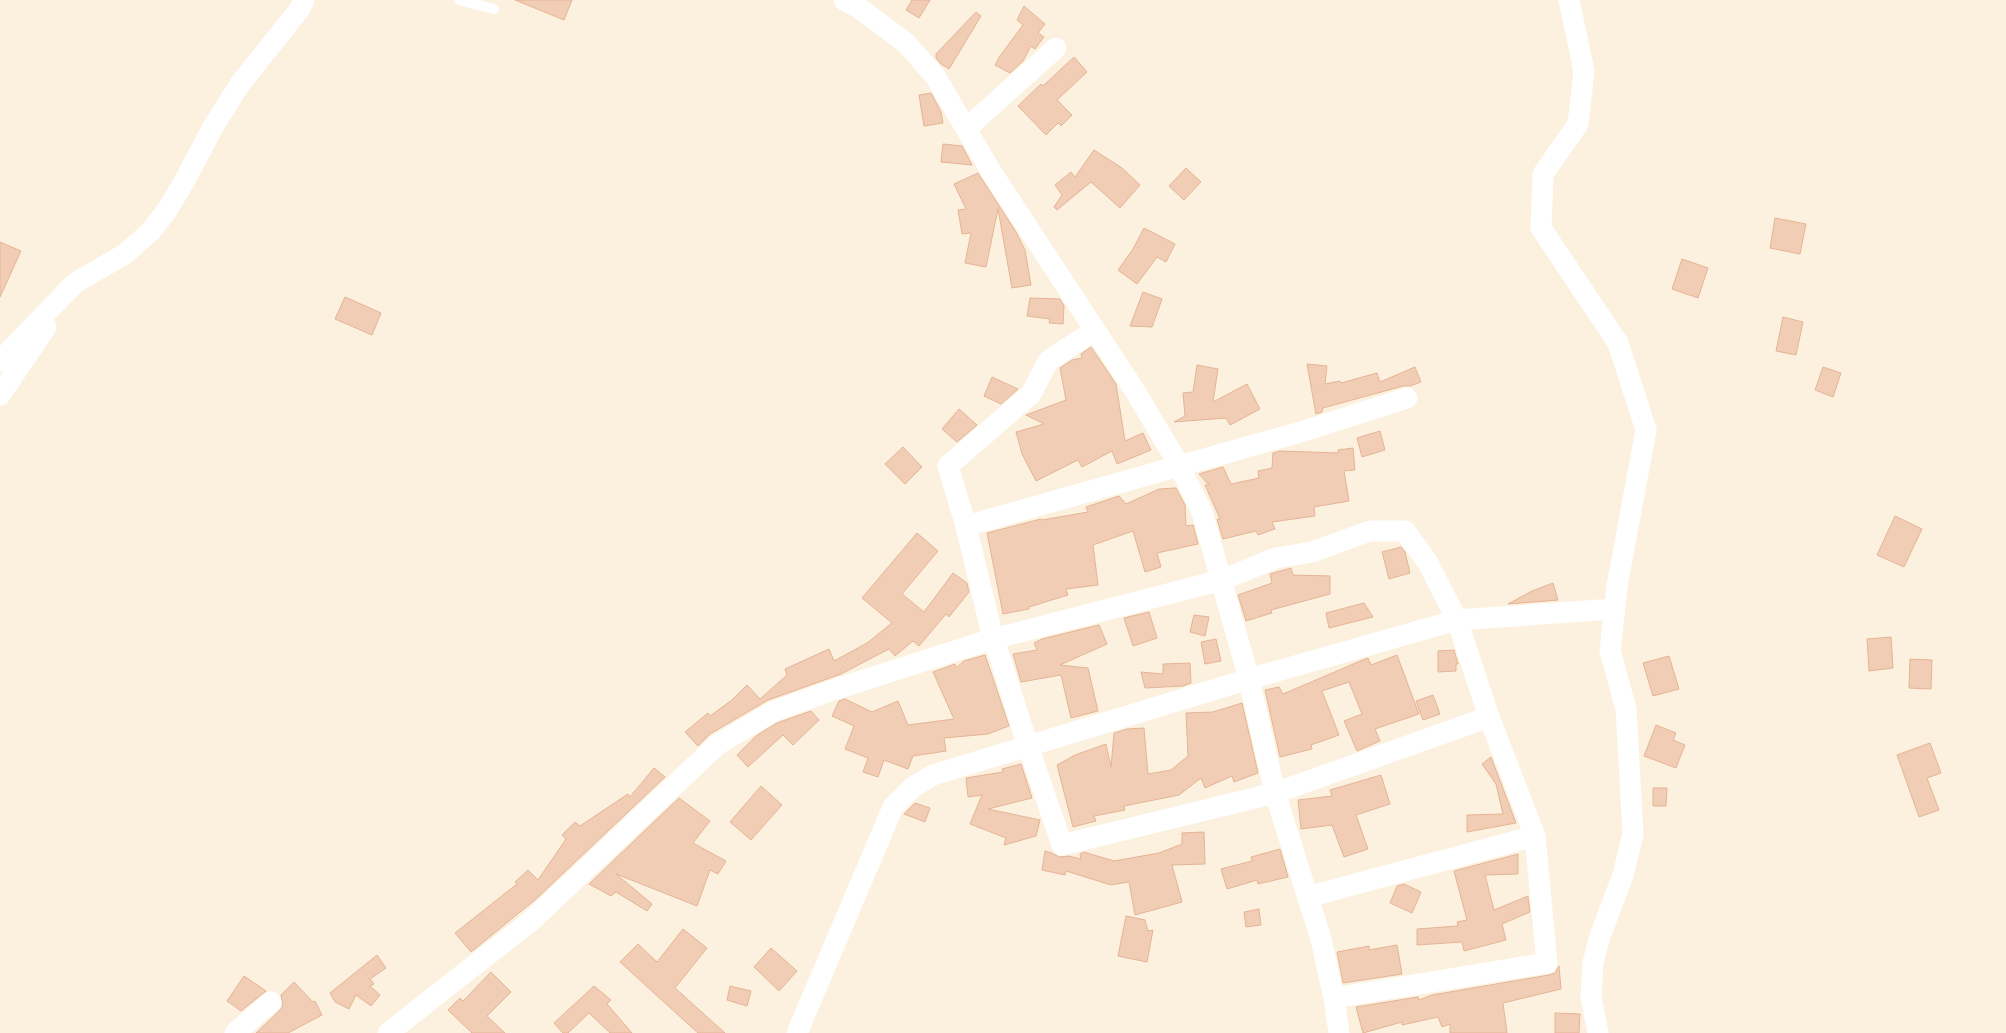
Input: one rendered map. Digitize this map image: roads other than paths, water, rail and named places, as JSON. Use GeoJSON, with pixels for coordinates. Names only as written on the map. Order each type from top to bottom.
{"type":"FeatureCollection","features":[{"type":"Feature","properties":{"kind":"street"},"geometry":{"type":"LineString","coordinates":[[0,361],[75,283],[125,254],[151,231],[168,209],[212,127],[240,84],[299,10],[304,0]]}},
{"type":"Feature","properties":{"kind":"street"},"geometry":{"type":"LineString","coordinates":[[844,0],[859,8],[906,43],[935,76],[992,173],[1135,391],[1179,465],[1202,512],[1249,679],[1275,793],[1321,939],[1340,1033]]}},
{"type":"Feature","properties":{"kind":"street"},"geometry":{"type":"LineString","coordinates":[[1569,0],[1584,71],[1578,124],[1543,174],[1541,228],[1618,343],[1646,430],[1617,586],[1610,651],[1626,709],[1633,834],[1623,875],[1599,939],[1594,963],[1591,997],[1598,1033]]}},
{"type":"Feature","properties":{"kind":"street"},"geometry":{"type":"LineString","coordinates":[[966,129],[1056,48]]}},
{"type":"Feature","properties":{"kind":"street"},"geometry":{"type":"LineString","coordinates":[[0,396],[75,283]]}},
{"type":"Feature","properties":{"kind":"street"},"geometry":{"type":"LineString","coordinates":[[50,321],[60,298]]}},
{"type":"Feature","properties":{"kind":"street"},"geometry":{"type":"LineString","coordinates":[[1095,330],[1048,361],[1031,394],[948,466],[966,526],[994,638],[1062,845],[1275,793],[1489,717]]}},
{"type":"Feature","properties":{"kind":"street"},"geometry":{"type":"LineString","coordinates":[[966,526],[1304,431],[1408,398]]}},
{"type":"Feature","properties":{"kind":"street"},"geometry":{"type":"LineString","coordinates":[[388,1033],[531,921],[717,745],[772,712],[830,691],[994,638],[1222,580],[1276,558],[1312,552],[1370,531],[1405,531],[1428,564],[1457,620],[1489,717],[1535,836],[1548,963],[1334,998]]}},
{"type":"Feature","properties":{"kind":"street"},"geometry":{"type":"LineString","coordinates":[[797,1033],[893,807],[913,787],[933,775],[1249,679],[1457,620],[1614,609]]}},
{"type":"Feature","properties":{"kind":"street"},"geometry":{"type":"LineString","coordinates":[[1307,897],[1535,836]]}},
{"type":"Feature","properties":{"kind":"street"},"geometry":{"type":"LineString","coordinates":[[234,1033],[271,1002]]}},
{"type":"Feature","properties":{"kind":"lane"},"geometry":{"type":"LineString","coordinates":[[459,0],[494,9]]}}]}
